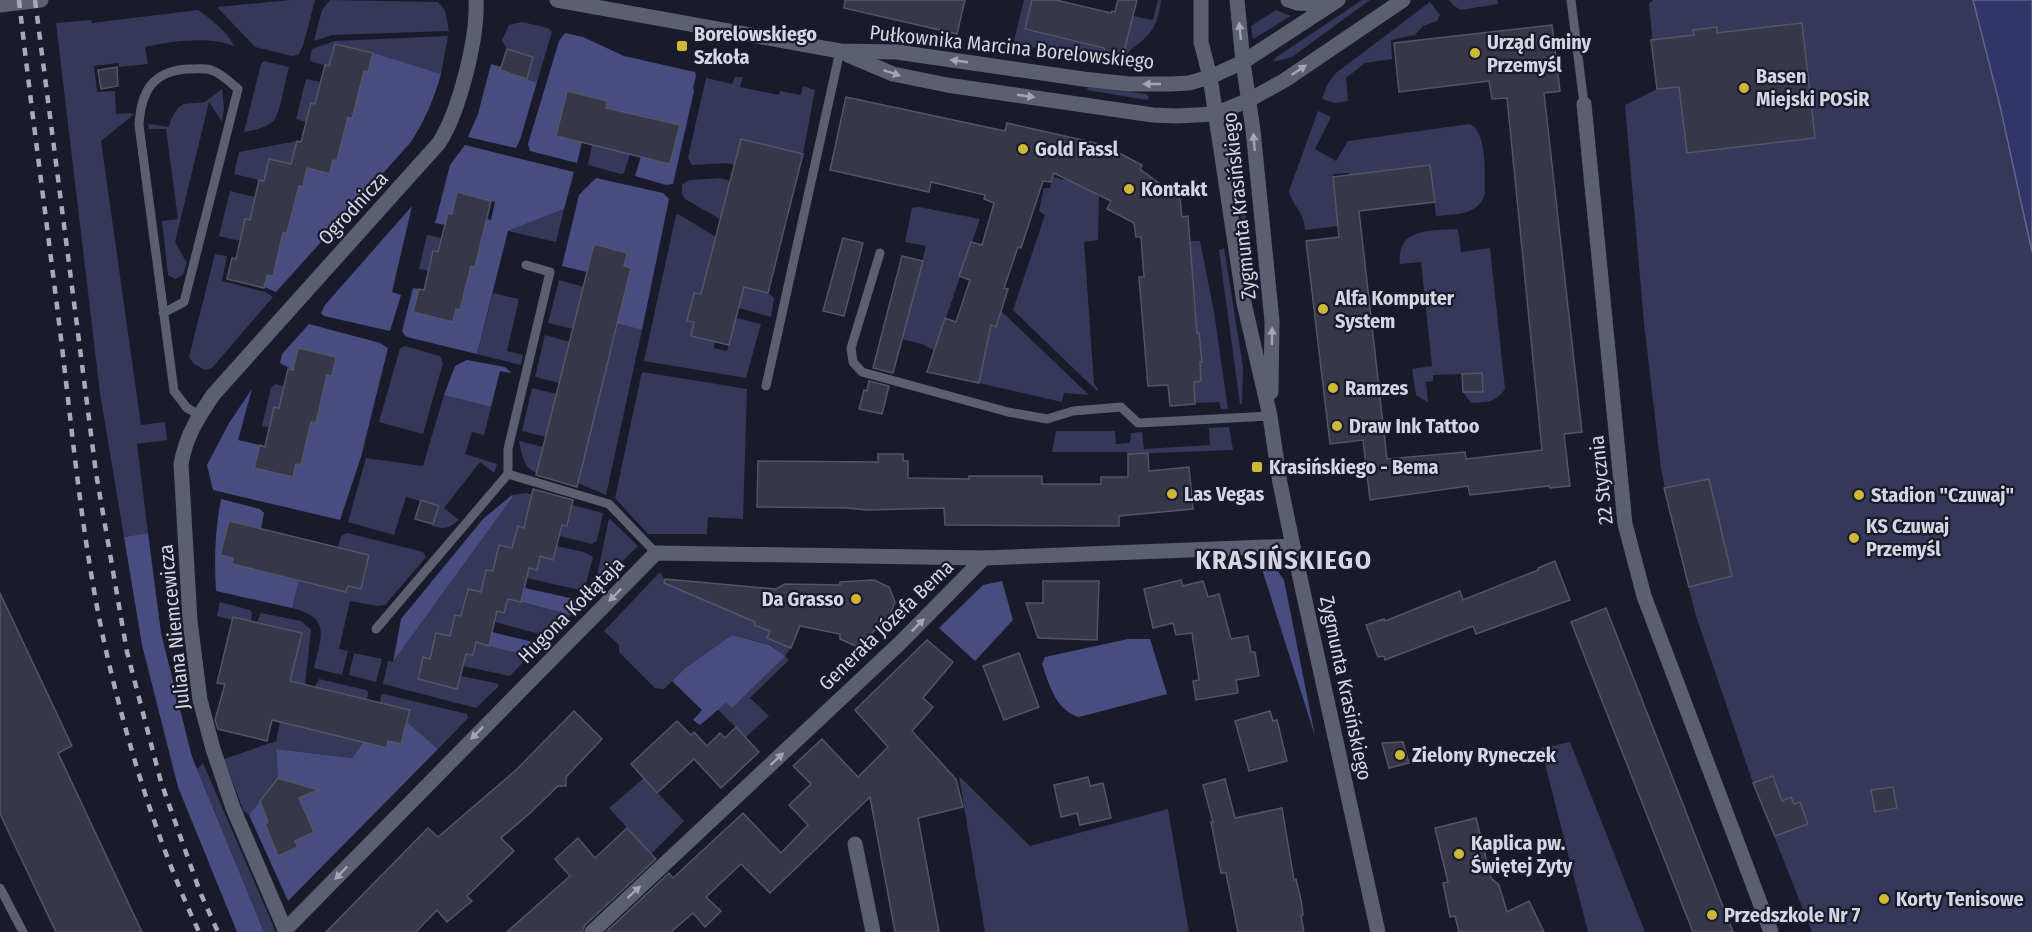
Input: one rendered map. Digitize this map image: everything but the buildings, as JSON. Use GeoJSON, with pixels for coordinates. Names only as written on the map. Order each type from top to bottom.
{"type":"FeatureCollection","features":[{"type":"Feature","properties":{"kind":"street"},"geometry":{"type":"LineString","coordinates":[[0,5],[41,0]]}},
{"type":"Feature","properties":{"kind":"street","name":"Ogrodnicza"},"geometry":{"type":"LineString","coordinates":[[200,415],[213,395],[439,144],[448,130],[459,99],[474,30],[476,0]]}},
{"type":"Feature","properties":{"kind":"street","name":"Pułkownika Marcina Borelowskiego"},"geometry":{"type":"LineString","coordinates":[[557,0],[840,51],[897,52],[1129,84],[1189,83],[1210,77],[1243,62],[1334,3]]}},
{"type":"Feature","properties":{"kind":"street","name":"Zygmunta Krasińskiego"},"geometry":{"type":"LineString","coordinates":[[1202,0],[1201,42],[1210,77],[1244,303],[1270,416],[1280,483],[1293,546],[1378,932]]}},
{"type":"Feature","properties":{"kind":"street","name":"Zygmunta Krasińskiego"},"geometry":{"type":"LineString","coordinates":[[1237,0],[1272,321],[1270,416]]}},
{"type":"Feature","properties":{"kind":"street"},"geometry":{"type":"LineString","coordinates":[[1288,0],[1297,3],[1334,3]]}},
{"type":"Feature","properties":{"kind":"street","name":"Pułkownika Marcina Borelowskiego"},"geometry":{"type":"LineString","coordinates":[[840,51],[893,74],[947,85],[1154,115],[1215,114],[1249,100],[1285,80],[1403,0]]}},
{"type":"Feature","properties":{"kind":"street","name":"22 Stycznia"},"geometry":{"type":"LineString","coordinates":[[1584,104],[1625,524],[1644,596],[1772,932]]}},
{"type":"Feature","properties":{"kind":"street","name":"Juliana Niemcewicza"},"geometry":{"type":"LineString","coordinates":[[200,415],[184,444],[182,464],[189,609],[198,688],[213,749],[233,808],[286,931]]}},
{"type":"Feature","properties":{"kind":"street"},"geometry":{"type":"LineString","coordinates":[[656,553],[984,558],[1293,546]]}},
{"type":"Feature","properties":{"kind":"street","name":"Hugona Kołłątaja"},"geometry":{"type":"LineString","coordinates":[[286,931],[656,553]]}},
{"type":"Feature","properties":{"kind":"street","name":"Generała Józefa Bema"},"geometry":{"type":"LineString","coordinates":[[591,932],[899,644],[984,558]]}},
{"type":"Feature","properties":{"kind":"street"},"geometry":{"type":"LineString","coordinates":[[855,844],[873,932]]}},
{"type":"Feature","properties":{"kind":"lane","name":"22 Stycznia"},"geometry":{"type":"LineString","coordinates":[[1571,0],[1584,104]]}},
{"type":"Feature","properties":{"kind":"lane"},"geometry":{"type":"LineString","coordinates":[[766,386],[840,51]]}},
{"type":"Feature","properties":{"kind":"lane"},"geometry":{"type":"LineString","coordinates":[[163,313],[184,302],[238,89],[213,70],[169,72],[157,78],[141,105],[139,125],[163,313],[174,392],[187,408],[200,415]]}},
{"type":"Feature","properties":{"kind":"lane"},"geometry":{"type":"LineString","coordinates":[[880,253],[851,348],[853,362],[862,372],[1008,412],[1047,419],[1073,411],[1120,408],[1138,423],[1270,416]]}},
{"type":"Feature","properties":{"kind":"lane"},"geometry":{"type":"LineString","coordinates":[[375,629],[508,474],[508,449],[550,272],[526,266]]}},
{"type":"Feature","properties":{"kind":"lane"},"geometry":{"type":"LineString","coordinates":[[508,474],[609,504],[656,553]]}},
{"type":"Feature","properties":{"kind":"lane"},"geometry":{"type":"LineString","coordinates":[[0,888],[23,932]]}},
{"type":"Feature","properties":{"kind":"shaded area"},"geometry":{"type":"Polygon","coordinates":[[[315,0],[303,46],[298,55],[292,56],[255,47],[217,7],[315,0]]]}},
{"type":"Feature","properties":{"kind":"shaded area"},"geometry":{"type":"Polygon","coordinates":[[[330,0],[438,2],[445,10],[449,31],[332,35],[314,41],[322,10],[330,0]]]}},
{"type":"Feature","properties":{"kind":"shaded area"},"geometry":{"type":"Polygon","coordinates":[[[1024,0],[1032,0],[1026,30],[1104,48],[1103,51],[1123,56],[1133,16],[1153,20],[1158,0],[1161,0],[1154,27],[1130,50],[1125,58],[1013,45],[1024,0]]]}},
{"type":"Feature","properties":{"kind":"shaded area"},"geometry":{"type":"Polygon","coordinates":[[[1362,0],[1370,0],[1292,57],[1273,62],[1275,58],[1362,0]]]}},
{"type":"Feature","properties":{"kind":"shaded area"},"geometry":{"type":"Polygon","coordinates":[[[1449,0],[1497,0],[1498,4],[1461,10],[1449,0]]]}},
{"type":"Feature","properties":{"kind":"shaded area","name":"KS Czuwaj Przemyśl"},"geometry":{"type":"Polygon","coordinates":[[[1653,0],[1973,0],[2000,106],[2032,252],[2032,932],[1812,932],[1753,783],[1696,616],[1671,519],[1661,469],[1644,323],[1625,105],[1657,89],[1649,4],[1653,0]]]}},
{"type":"Feature","properties":{"kind":"shaded area"},"geometry":{"type":"Polygon","coordinates":[[[1973,0],[2032,0],[2032,252],[2000,106],[1973,0]]]}},
{"type":"Feature","properties":{"kind":"shaded area"},"geometry":{"type":"Polygon","coordinates":[[[1430,2],[1440,15],[1437,21],[1423,26],[1415,35],[1391,40],[1392,59],[1365,63],[1346,78],[1348,101],[1335,103],[1322,99],[1327,85],[1336,73],[1430,2]]]}},
{"type":"Feature","properties":{"kind":"shaded area"},"geometry":{"type":"Polygon","coordinates":[[[198,10],[223,31],[234,46],[201,40],[167,43],[145,47],[148,64],[119,67],[118,63],[94,66],[97,92],[115,91],[116,114],[132,113],[133,115],[101,141],[141,425],[165,422],[167,440],[137,444],[148,533],[124,537],[100,393],[56,23],[91,20],[92,23],[198,10]]]}},
{"type":"Feature","properties":{"kind":"shaded area"},"geometry":{"type":"Polygon","coordinates":[[[1276,10],[1291,16],[1253,39],[1251,26],[1276,10]]]}},
{"type":"Feature","properties":{"kind":"shaded area"},"geometry":{"type":"Polygon","coordinates":[[[522,22],[548,28],[552,32],[537,82],[527,79],[533,57],[507,49],[502,40],[509,25],[522,22]]]}},
{"type":"Feature","properties":{"kind":"shaded area"},"geometry":{"type":"Polygon","coordinates":[[[565,33],[583,37],[624,56],[695,72],[694,91],[673,184],[666,185],[635,176],[641,156],[670,163],[679,125],[606,108],[582,142],[577,163],[530,151],[528,144],[559,41],[565,33]]]}},
{"type":"Feature","properties":{"kind":"shaded area"},"geometry":{"type":"Polygon","coordinates":[[[448,36],[441,74],[335,44],[329,66],[312,62],[310,59],[312,49],[334,41],[448,36]]]}},
{"type":"Feature","properties":{"kind":"shaded area"},"geometry":{"type":"Polygon","coordinates":[[[373,53],[441,74],[425,117],[411,142],[276,292],[264,287],[267,275],[273,276],[283,233],[287,233],[299,186],[303,187],[307,168],[333,160],[337,161],[348,117],[352,118],[364,71],[373,53]]]}},
{"type":"Feature","properties":{"kind":"shaded area"},"geometry":{"type":"Polygon","coordinates":[[[264,61],[289,67],[279,109],[275,119],[269,125],[244,132],[261,64],[264,61]]]}},
{"type":"Feature","properties":{"kind":"shaded area"},"geometry":{"type":"Polygon","coordinates":[[[491,64],[501,67],[501,71],[537,82],[516,148],[468,137],[478,114],[491,64]]]}},
{"type":"Feature","properties":{"kind":"shaded area"},"geometry":{"type":"Polygon","coordinates":[[[735,77],[743,77],[740,87],[779,95],[780,91],[801,95],[803,86],[815,90],[803,154],[741,139],[734,165],[727,163],[692,165],[688,158],[706,78],[732,84],[735,77]]]}},
{"type":"Feature","properties":{"kind":"shaded area"},"geometry":{"type":"Polygon","coordinates":[[[306,79],[321,82],[315,104],[311,103],[306,122],[296,119],[306,79]]]}},
{"type":"Feature","properties":{"kind":"shaded area"},"geometry":{"type":"Polygon","coordinates":[[[1088,87],[1146,94],[1149,97],[1148,100],[1141,99],[1087,90],[1088,87]]]}},
{"type":"Feature","properties":{"kind":"shaded area"},"geometry":{"type":"Polygon","coordinates":[[[222,89],[224,108],[222,122],[209,102],[175,242],[187,263],[183,275],[175,279],[168,275],[162,221],[178,219],[166,129],[149,129],[148,124],[169,127],[178,108],[184,104],[205,102],[222,89]]]}},
{"type":"Feature","properties":{"kind":"shaded area"},"geometry":{"type":"Polygon","coordinates":[[[1318,111],[1331,117],[1315,149],[1336,161],[1348,141],[1469,124],[1475,128],[1482,144],[1485,193],[1482,201],[1472,210],[1436,216],[1430,165],[1350,175],[1349,173],[1333,174],[1337,215],[1356,224],[1305,230],[1301,213],[1289,191],[1318,111]]]}},
{"type":"Feature","properties":{"kind":"shaded area"},"geometry":{"type":"Polygon","coordinates":[[[297,141],[291,164],[269,159],[264,181],[234,174],[239,152],[297,141]]]}},
{"type":"Feature","properties":{"kind":"shaded area"},"geometry":{"type":"Polygon","coordinates":[[[465,145],[574,172],[564,209],[508,231],[477,354],[411,338],[405,336],[402,331],[413,288],[419,289],[414,312],[453,322],[456,309],[460,309],[471,266],[475,267],[487,219],[491,220],[495,202],[458,193],[452,214],[448,213],[445,225],[435,223],[450,165],[465,145]]]}},
{"type":"Feature","properties":{"kind":"shaded area"},"geometry":{"type":"Polygon","coordinates":[[[592,145],[630,154],[624,173],[588,165],[592,145]]]}},
{"type":"Feature","properties":{"kind":"shaded area"},"geometry":{"type":"Polygon","coordinates":[[[1235,145],[1239,146],[1240,151],[1247,229],[1243,230],[1232,151],[1235,145]]]}},
{"type":"Feature","properties":{"kind":"shaded area"},"geometry":{"type":"Polygon","coordinates":[[[1053,177],[1071,181],[1099,196],[1098,240],[1084,242],[1094,384],[1097,391],[1013,310],[1045,215],[1039,211],[1044,188],[1050,188],[1053,177]]]}},
{"type":"Feature","properties":{"kind":"shaded area"},"geometry":{"type":"Polygon","coordinates":[[[596,178],[663,193],[669,199],[642,330],[611,322],[631,268],[624,266],[627,253],[594,245],[587,272],[562,266],[579,195],[596,178]]]}},
{"type":"Feature","properties":{"kind":"shaded area"},"geometry":{"type":"Polygon","coordinates":[[[720,178],[730,181],[720,219],[685,199],[682,194],[682,185],[689,180],[720,178]]]}},
{"type":"Feature","properties":{"kind":"shaded area"},"geometry":{"type":"Polygon","coordinates":[[[230,191],[255,197],[250,220],[245,219],[240,241],[219,236],[230,191]]]}},
{"type":"Feature","properties":{"kind":"shaded area"},"geometry":{"type":"Polygon","coordinates":[[[412,206],[392,292],[401,295],[390,331],[324,316],[321,313],[325,305],[412,206]]]}},
{"type":"Feature","properties":{"kind":"shaded area"},"geometry":{"type":"Polygon","coordinates":[[[919,207],[980,219],[939,338],[984,350],[992,325],[996,326],[1001,311],[1089,395],[1064,393],[1062,402],[979,383],[983,362],[939,353],[922,344],[902,339],[926,246],[905,242],[912,208],[919,207]]]}},
{"type":"Feature","properties":{"kind":"shaded area"},"geometry":{"type":"Polygon","coordinates":[[[564,209],[556,242],[508,231],[564,209]]]}},
{"type":"Feature","properties":{"kind":"shaded area"},"geometry":{"type":"Polygon","coordinates":[[[678,214],[716,237],[701,294],[694,293],[688,321],[694,322],[691,336],[715,341],[714,348],[727,351],[736,318],[761,324],[746,378],[644,361],[678,214]]]}},
{"type":"Feature","properties":{"kind":"shaded area"},"geometry":{"type":"Polygon","coordinates":[[[1458,229],[1461,252],[1490,248],[1505,389],[1494,399],[1471,403],[1463,392],[1483,392],[1482,373],[1433,375],[1433,381],[1426,382],[1428,402],[1416,395],[1412,369],[1432,366],[1421,262],[1400,264],[1400,252],[1409,237],[1417,233],[1458,229]]]}},
{"type":"Feature","properties":{"kind":"shaded area"},"geometry":{"type":"Polygon","coordinates":[[[427,235],[441,238],[438,252],[429,271],[419,269],[427,235]]]}},
{"type":"Feature","properties":{"kind":"shaded area"},"geometry":{"type":"Polygon","coordinates":[[[1190,241],[1200,241],[1214,312],[1228,409],[1221,409],[1219,402],[1195,403],[1194,382],[1201,381],[1200,362],[1202,362],[1199,333],[1197,333],[1190,241]]]}},
{"type":"Feature","properties":{"kind":"shaded area"},"geometry":{"type":"Polygon","coordinates":[[[1224,248],[1243,367],[1242,404],[1240,404],[1219,250],[1224,248]]]}},
{"type":"Feature","properties":{"kind":"shaded area"},"geometry":{"type":"Polygon","coordinates":[[[215,254],[227,256],[222,281],[265,292],[273,297],[212,368],[205,370],[194,364],[189,357],[215,254]]]}},
{"type":"Feature","properties":{"kind":"shaded area"},"geometry":{"type":"Polygon","coordinates":[[[559,280],[584,287],[573,329],[548,323],[559,280]]]}},
{"type":"Feature","properties":{"kind":"shaded area"},"geometry":{"type":"Polygon","coordinates":[[[745,282],[774,298],[771,317],[739,308],[745,282]]]}},
{"type":"Feature","properties":{"kind":"shaded area"},"geometry":{"type":"Polygon","coordinates":[[[493,293],[519,299],[507,351],[523,355],[521,365],[477,354],[493,293]]]}},
{"type":"Feature","properties":{"kind":"shaded area"},"geometry":{"type":"Polygon","coordinates":[[[309,324],[380,343],[388,348],[361,457],[340,520],[213,490],[207,465],[229,423],[252,389],[238,440],[260,445],[293,477],[296,464],[301,465],[311,422],[316,422],[327,375],[332,376],[336,358],[299,348],[293,370],[280,363],[282,354],[309,324]]]}},
{"type":"Feature","properties":{"kind":"shaded area"},"geometry":{"type":"Polygon","coordinates":[[[618,324],[642,330],[606,495],[578,483],[618,324]]]}},
{"type":"Feature","properties":{"kind":"shaded area"},"geometry":{"type":"Polygon","coordinates":[[[545,335],[570,342],[559,383],[535,377],[545,335]]]}},
{"type":"Feature","properties":{"kind":"shaded area"},"geometry":{"type":"Polygon","coordinates":[[[405,346],[440,356],[443,363],[423,434],[379,422],[400,348],[405,346]]]}},
{"type":"Feature","properties":{"kind":"shaded area"},"geometry":{"type":"Polygon","coordinates":[[[467,360],[505,367],[511,372],[500,371],[491,407],[444,395],[455,366],[467,360]]]}},
{"type":"Feature","properties":{"kind":"shaded area"},"geometry":{"type":"Polygon","coordinates":[[[643,372],[747,389],[743,519],[708,517],[707,534],[648,534],[615,498],[643,372]]]}},
{"type":"Feature","properties":{"kind":"shaded area"},"geometry":{"type":"Polygon","coordinates":[[[275,384],[284,386],[279,408],[274,407],[269,427],[262,426],[271,388],[275,384]]]}},
{"type":"Feature","properties":{"kind":"shaded area"},"geometry":{"type":"Polygon","coordinates":[[[532,388],[557,394],[546,437],[522,431],[532,388]]]}},
{"type":"Feature","properties":{"kind":"shaded area"},"geometry":{"type":"Polygon","coordinates":[[[444,395],[491,407],[484,435],[472,432],[465,454],[497,464],[494,473],[480,462],[444,508],[459,520],[447,528],[432,526],[439,506],[406,497],[394,535],[348,522],[366,458],[423,466],[444,395]]]}},
{"type":"Feature","properties":{"kind":"shaded area"},"geometry":{"type":"Polygon","coordinates":[[[1229,427],[1233,450],[1128,454],[1127,452],[1052,452],[1056,431],[1115,431],[1116,444],[1130,443],[1131,433],[1142,432],[1144,449],[1210,445],[1209,428],[1229,427]]]}},
{"type":"Feature","properties":{"kind":"shaded area"},"geometry":{"type":"Polygon","coordinates":[[[519,441],[543,447],[537,473],[526,464],[519,441]]]}},
{"type":"Feature","properties":{"kind":"shaded area"},"geometry":{"type":"Polygon","coordinates":[[[526,493],[603,513],[597,541],[592,544],[559,536],[561,524],[568,526],[571,511],[530,501],[524,528],[518,526],[512,548],[499,545],[493,571],[486,570],[481,592],[467,589],[461,616],[455,615],[450,636],[436,633],[430,659],[423,657],[418,679],[457,689],[461,676],[495,683],[498,687],[476,708],[383,684],[388,661],[393,662],[512,495],[526,493]]]}},
{"type":"Feature","properties":{"kind":"shaded area"},"geometry":{"type":"Polygon","coordinates":[[[512,495],[393,662],[401,619],[483,519],[512,495]]]}},
{"type":"Feature","properties":{"kind":"shaded area"},"geometry":{"type":"Polygon","coordinates":[[[221,499],[260,509],[264,513],[261,529],[229,521],[220,555],[233,558],[232,564],[299,581],[292,608],[216,591],[217,522],[221,499]]]}},
{"type":"Feature","properties":{"kind":"shaded area"},"geometry":{"type":"Polygon","coordinates":[[[609,518],[638,546],[599,584],[596,581],[609,518]]]}},
{"type":"Feature","properties":{"kind":"shaded area"},"geometry":{"type":"Polygon","coordinates":[[[148,533],[161,633],[192,757],[264,932],[237,932],[178,787],[142,645],[124,537],[148,533]]]}},
{"type":"Feature","properties":{"kind":"shaded area"},"geometry":{"type":"Polygon","coordinates":[[[347,533],[423,552],[426,557],[385,605],[377,606],[350,601],[339,649],[348,651],[342,675],[314,668],[321,630],[313,617],[292,608],[299,581],[346,592],[348,586],[361,589],[369,555],[338,548],[341,536],[347,533]]]}},
{"type":"Feature","properties":{"kind":"shaded area"},"geometry":{"type":"Polygon","coordinates":[[[556,546],[584,552],[593,557],[584,591],[527,578],[529,568],[540,556],[553,559],[556,546]]]}},
{"type":"Feature","properties":{"kind":"shaded area"},"geometry":{"type":"Polygon","coordinates":[[[1265,562],[1274,566],[1284,580],[1315,736],[1260,563],[1265,562]]]}},
{"type":"Feature","properties":{"kind":"shaded area"},"geometry":{"type":"Polygon","coordinates":[[[660,572],[667,584],[755,622],[754,625],[770,631],[767,638],[791,648],[785,656],[789,660],[750,698],[769,716],[746,737],[717,709],[727,703],[731,708],[784,656],[771,645],[732,635],[685,668],[664,689],[655,688],[619,652],[619,645],[604,631],[660,572]]]}},
{"type":"Feature","properties":{"kind":"shaded area"},"geometry":{"type":"Polygon","coordinates":[[[1002,581],[1013,620],[975,661],[939,628],[983,585],[1002,581]]]}},
{"type":"Feature","properties":{"kind":"shaded area"},"geometry":{"type":"Polygon","coordinates":[[[525,588],[579,600],[581,604],[571,615],[521,602],[525,588]]]}},
{"type":"Feature","properties":{"kind":"shaded area"},"geometry":{"type":"Polygon","coordinates":[[[508,599],[571,615],[549,636],[495,622],[497,611],[504,613],[508,599]]]}},
{"type":"Feature","properties":{"kind":"shaded area"},"geometry":{"type":"Polygon","coordinates":[[[220,602],[250,610],[251,621],[217,616],[220,602]]]}},
{"type":"Feature","properties":{"kind":"shaded area"},"geometry":{"type":"Polygon","coordinates":[[[261,613],[301,621],[311,630],[305,685],[290,681],[302,633],[257,622],[261,613]]]}},
{"type":"Feature","properties":{"kind":"shaded area"},"geometry":{"type":"Polygon","coordinates":[[[492,632],[539,645],[529,656],[489,646],[492,632]]]}},
{"type":"Feature","properties":{"kind":"shaded area"},"geometry":{"type":"Polygon","coordinates":[[[732,635],[770,645],[785,656],[732,708],[726,703],[700,725],[693,720],[702,710],[672,681],[685,668],[732,635]]]}},
{"type":"Feature","properties":{"kind":"shaded area"},"geometry":{"type":"Polygon","coordinates":[[[1128,639],[1150,639],[1167,694],[1079,717],[1064,709],[1055,696],[1042,664],[1045,657],[1128,639]]]}},
{"type":"Feature","properties":{"kind":"shaded area"},"geometry":{"type":"Polygon","coordinates":[[[476,642],[529,656],[510,676],[463,666],[466,654],[473,655],[476,642]]]}},
{"type":"Feature","properties":{"kind":"shaded area"},"geometry":{"type":"Polygon","coordinates":[[[354,653],[382,659],[376,682],[349,675],[354,653]]]}},
{"type":"Feature","properties":{"kind":"shaded area"},"geometry":{"type":"Polygon","coordinates":[[[319,679],[366,690],[367,700],[315,687],[319,679]]]}},
{"type":"Feature","properties":{"kind":"shaded area"},"geometry":{"type":"Polygon","coordinates":[[[381,695],[467,714],[468,718],[438,749],[407,722],[380,703],[381,695]]]}},
{"type":"Feature","properties":{"kind":"shaded area"},"geometry":{"type":"Polygon","coordinates":[[[280,722],[363,742],[352,758],[276,749],[278,778],[249,815],[243,810],[224,759],[276,741],[280,722]]]}},
{"type":"Feature","properties":{"kind":"shaded area"},"geometry":{"type":"Polygon","coordinates":[[[407,722],[438,749],[288,901],[249,815],[260,801],[268,822],[265,824],[278,855],[297,848],[295,841],[314,832],[299,798],[278,778],[276,749],[352,758],[363,742],[387,747],[388,741],[401,744],[407,722]]]}},
{"type":"Feature","properties":{"kind":"shaded area"},"geometry":{"type":"Polygon","coordinates":[[[1570,742],[1645,932],[1588,932],[1541,748],[1570,742]]]}},
{"type":"Feature","properties":{"kind":"shaded area"},"geometry":{"type":"Polygon","coordinates":[[[203,763],[275,932],[264,932],[197,769],[203,763]]]}},
{"type":"Feature","properties":{"kind":"shaded area"},"geometry":{"type":"Polygon","coordinates":[[[959,776],[1030,846],[1168,809],[1189,932],[985,932],[959,776]]]}},
{"type":"Feature","properties":{"kind":"shaded area"},"geometry":{"type":"Polygon","coordinates":[[[644,778],[684,821],[651,854],[609,808],[644,778]]]}},
{"type":"Feature","properties":{"kind":"railway"},"geometry":{"type":"LineString","coordinates":[[19,0],[80,501],[99,617],[116,691],[146,796],[170,865],[199,932]]}},
{"type":"Feature","properties":{"kind":"railway"},"geometry":{"type":"LineString","coordinates":[[35,0],[96,473],[127,652],[161,782],[200,892],[218,932]]}},
{"type":"Feature","properties":{"kind":"place","name":"Borelowskiego Szkoła"},"geometry":{"type":"Point","coordinates":[682,46]}},
{"type":"Feature","properties":{"kind":"place","name":"Urząd Gminy Przemyśl"},"geometry":{"type":"Point","coordinates":[1475,53]}},
{"type":"Feature","properties":{"kind":"place","name":"Basen Miejski POSiR"},"geometry":{"type":"Point","coordinates":[1744,88]}},
{"type":"Feature","properties":{"kind":"place","name":"Gold Fassl"},"geometry":{"type":"Point","coordinates":[1023,149]}},
{"type":"Feature","properties":{"kind":"place","name":"Kontakt"},"geometry":{"type":"Point","coordinates":[1129,189]}},
{"type":"Feature","properties":{"kind":"place","name":"Alfa Komputer System"},"geometry":{"type":"Point","coordinates":[1323,309]}},
{"type":"Feature","properties":{"kind":"place","name":"Ramzes"},"geometry":{"type":"Point","coordinates":[1333,388]}},
{"type":"Feature","properties":{"kind":"place","name":"Draw Ink Tattoo"},"geometry":{"type":"Point","coordinates":[1337,426]}},
{"type":"Feature","properties":{"kind":"place","name":"Krasińskiego - Bema"},"geometry":{"type":"Point","coordinates":[1257,467]}},
{"type":"Feature","properties":{"kind":"place","name":"Las Vegas"},"geometry":{"type":"Point","coordinates":[1172,494]}},
{"type":"Feature","properties":{"kind":"place","name":"Stadion \"Czuwaj\""},"geometry":{"type":"Point","coordinates":[1859,495]}},
{"type":"Feature","properties":{"kind":"place","name":"KS Czuwaj Przemyśl"},"geometry":{"type":"Point","coordinates":[1854,538]}},
{"type":"Feature","properties":{"kind":"place","name":"Da Grasso"},"geometry":{"type":"Point","coordinates":[856,599]}},
{"type":"Feature","properties":{"kind":"place","name":"Zielony Ryneczek"},"geometry":{"type":"Point","coordinates":[1400,755]}},
{"type":"Feature","properties":{"kind":"place","name":"Kaplica pw. Świętej Zyty"},"geometry":{"type":"Point","coordinates":[1459,854]}},
{"type":"Feature","properties":{"kind":"place","name":"Korty Tenisowe"},"geometry":{"type":"Point","coordinates":[1884,899]}},
{"type":"Feature","properties":{"kind":"place","name":"Przedszkole Nr 7"},"geometry":{"type":"Point","coordinates":[1712,915]}},
{"type":"Feature","properties":{"kind":"district","name":"KRASIŃSKIEGO"},"geometry":{"type":"Point","coordinates":[1284,560]}}]}
